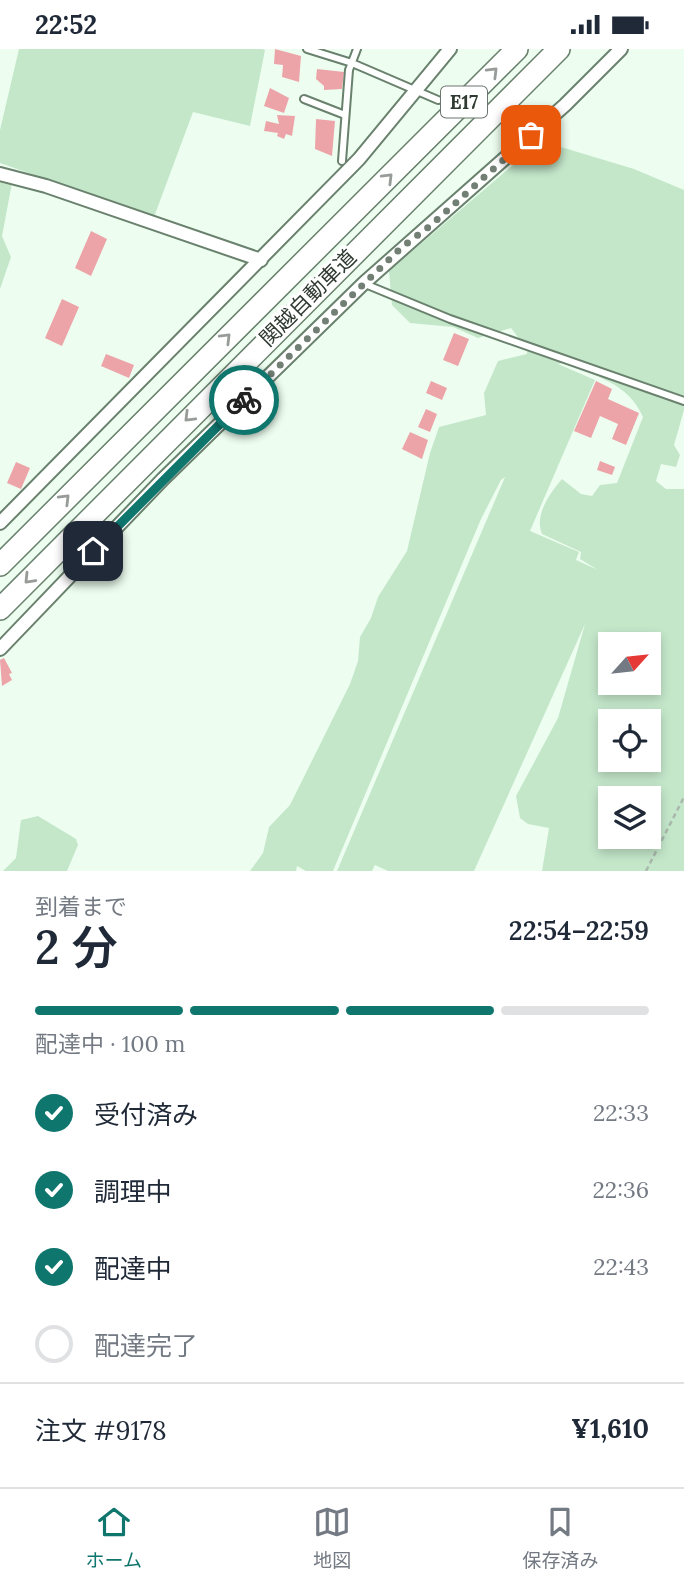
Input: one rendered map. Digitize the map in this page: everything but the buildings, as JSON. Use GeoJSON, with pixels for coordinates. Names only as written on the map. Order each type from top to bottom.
{"type":"FeatureCollection","features":[{"type":"Feature","properties":{"kind":"highway","name":"関越自動車道"},"geometry":{"type":"LineString","coordinates":[[0,565],[517,49]]}},
{"type":"Feature","properties":{"kind":"highway","name":"関越自動車道"},"geometry":{"type":"LineString","coordinates":[[0,609],[559,49]]}},
{"type":"Feature","properties":{"kind":"street"},"geometry":{"type":"LineString","coordinates":[[0,523],[359,159],[450,49]]}},
{"type":"Feature","properties":{"kind":"street"},"geometry":{"type":"LineString","coordinates":[[0,649],[163,479],[364,283],[531,135],[621,49]]}},
{"type":"Feature","properties":{"kind":"street"},"geometry":{"type":"LineString","coordinates":[[0,174],[46,186],[261,260]]}},
{"type":"Feature","properties":{"kind":"lane"},"geometry":{"type":"LineString","coordinates":[[307,49],[352,63],[414,92],[438,100]]}},
{"type":"Feature","properties":{"kind":"lane"},"geometry":{"type":"LineString","coordinates":[[342,161],[345,115],[352,63],[357,49]]}},
{"type":"Feature","properties":{"kind":"lane"},"geometry":{"type":"LineString","coordinates":[[304,99],[345,115]]}},
{"type":"Feature","properties":{"kind":"lane"},"geometry":{"type":"LineString","coordinates":[[509,126],[531,135]]}},
{"type":"Feature","properties":{"kind":"lane"},"geometry":{"type":"LineString","coordinates":[[364,283],[450,319],[684,401]]}},
{"type":"Feature","properties":{"kind":"path"},"geometry":{"type":"LineString","coordinates":[[646,871],[684,797]]}},
{"type":"Feature","properties":{"kind":"green space"},"geometry":{"type":"Polygon","coordinates":[[[19,49],[265,50],[250,126],[193,112],[154,217],[0,163],[0,130],[19,49]]]}},
{"type":"Feature","properties":{"kind":"green space"},"geometry":{"type":"Polygon","coordinates":[[[541,141],[634,169],[684,190],[684,410],[674,445],[680,455],[676,467],[661,464],[656,481],[666,489],[684,489],[684,871],[542,871],[549,828],[528,824],[520,818],[516,796],[558,718],[585,624],[474,871],[388,871],[375,865],[372,871],[337,871],[505,477],[481,519],[333,871],[306,871],[297,866],[296,871],[250,871],[263,853],[269,827],[290,805],[350,684],[358,661],[360,637],[371,618],[378,597],[407,551],[430,453],[439,427],[486,415],[484,393],[498,361],[527,354],[527,349],[511,328],[478,338],[453,327],[410,323],[392,305],[389,271],[541,141]],[[563,363],[558,364],[595,380],[530,531],[579,552],[576,560],[598,570],[580,559],[581,552],[542,534],[542,512],[548,498],[562,479],[581,494],[592,496],[600,485],[617,483],[643,417],[637,405],[620,388],[563,363]]]}},
{"type":"Feature","properties":{"kind":"green space"},"geometry":{"type":"Polygon","coordinates":[[[0,179],[12,183],[2,236],[11,257],[0,289],[0,179]]]}},
{"type":"Feature","properties":{"kind":"green space"},"geometry":{"type":"Polygon","coordinates":[[[38,816],[76,839],[78,845],[67,871],[3,871],[16,858],[21,820],[38,816]]]}},
{"type":"Feature","properties":{"kind":"way so far"},"geometry":{"type":"LineString","coordinates":[[244,400],[402,247],[430,226],[531,135]]}},
{"type":"Feature","properties":{"kind":"route"},"geometry":{"type":"LineString","coordinates":[[93,551],[244,400]]}}]}
